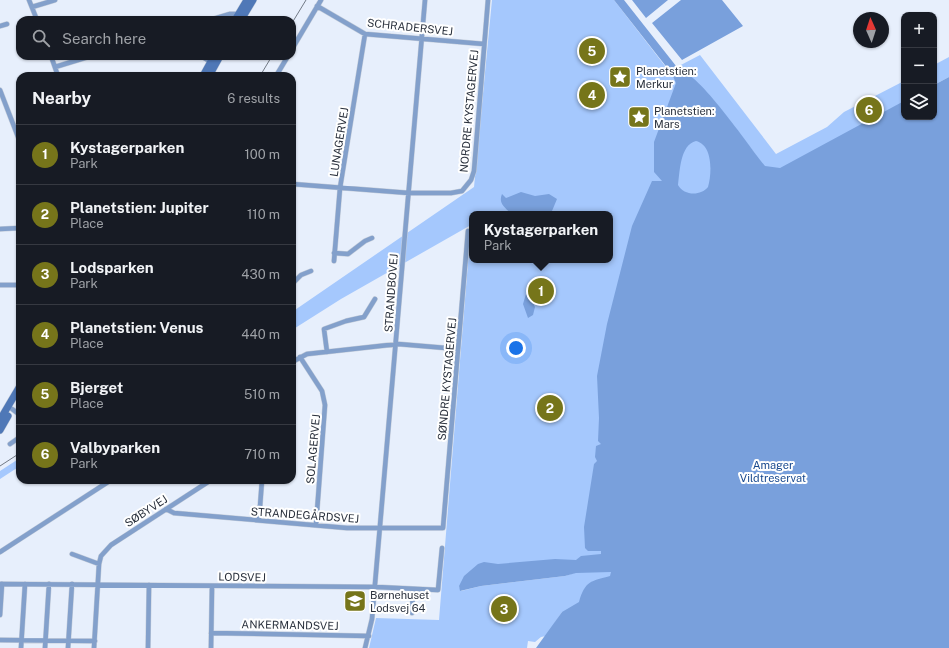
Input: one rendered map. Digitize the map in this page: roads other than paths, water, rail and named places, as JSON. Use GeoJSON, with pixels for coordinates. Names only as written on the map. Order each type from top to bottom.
{"type":"FeatureCollection","features":[{"type":"Feature","properties":{"kind":"main road"},"geometry":{"type":"LineString","coordinates":[[239,16],[247,0]]}},
{"type":"Feature","properties":{"kind":"main road"},"geometry":{"type":"LineString","coordinates":[[240,16],[253,0]]}},
{"type":"Feature","properties":{"kind":"main road"},"geometry":{"type":"LineString","coordinates":[[205,72],[212,60]]}},
{"type":"Feature","properties":{"kind":"main road"},"geometry":{"type":"LineString","coordinates":[[210,72],[218,60]]}},
{"type":"Feature","properties":{"kind":"main road"},"geometry":{"type":"LineString","coordinates":[[0,419],[16,393]]}},
{"type":"Feature","properties":{"kind":"main road"},"geometry":{"type":"LineString","coordinates":[[0,430],[16,402]]}},
{"type":"Feature","properties":{"kind":"street"},"geometry":{"type":"LineString","coordinates":[[29,0],[35,16]]}},
{"type":"Feature","properties":{"kind":"street"},"geometry":{"type":"LineString","coordinates":[[32,7],[55,0]]}},
{"type":"Feature","properties":{"kind":"street"},"geometry":{"type":"LineString","coordinates":[[296,42],[321,0]]}},
{"type":"Feature","properties":{"kind":"street","name":"STRANDBOVEJ"},"geometry":{"type":"LineString","coordinates":[[365,648],[369,636],[375,587],[425,0]]}},
{"type":"Feature","properties":{"kind":"street","name":"NORDRE KYSTAGERVEJ"},"geometry":{"type":"LineString","coordinates":[[296,184],[409,193],[450,194],[462,191],[471,180],[474,171],[488,0]]}},
{"type":"Feature","properties":{"kind":"street","name":"SCHRADERSVEJ"},"geometry":{"type":"LineString","coordinates":[[317,6],[365,34],[484,44]]}},
{"type":"Feature","properties":{"kind":"street"},"geometry":{"type":"LineString","coordinates":[[0,26],[7,24]]}},
{"type":"Feature","properties":{"kind":"street","name":"LUNAGERVEJ"},"geometry":{"type":"LineString","coordinates":[[334,261],[340,188],[365,34]]}},
{"type":"Feature","properties":{"kind":"street"},"geometry":{"type":"LineString","coordinates":[[53,60],[57,72]]}},
{"type":"Feature","properties":{"kind":"street"},"geometry":{"type":"LineString","coordinates":[[55,66],[77,60]]}},
{"type":"Feature","properties":{"kind":"street"},"geometry":{"type":"LineString","coordinates":[[278,72],[286,60]]}},
{"type":"Feature","properties":{"kind":"street"},"geometry":{"type":"LineString","coordinates":[[0,90],[16,132]]}},
{"type":"Feature","properties":{"kind":"street"},"geometry":{"type":"LineString","coordinates":[[0,229],[16,228]]}},
{"type":"Feature","properties":{"kind":"street","name":"SØNDRE KYSTAGERVEJ"},"geometry":{"type":"LineString","coordinates":[[443,528],[468,231]]}},
{"type":"Feature","properties":{"kind":"street"},"geometry":{"type":"LineString","coordinates":[[334,253],[348,254],[365,241],[372,238]]}},
{"type":"Feature","properties":{"kind":"street"},"geometry":{"type":"LineString","coordinates":[[296,280],[301,275],[311,272]]}},
{"type":"Feature","properties":{"kind":"street"},"geometry":{"type":"LineString","coordinates":[[0,285],[16,285]]}},
{"type":"Feature","properties":{"kind":"street"},"geometry":{"type":"LineString","coordinates":[[327,352],[324,329],[346,321],[364,317],[375,299]]}},
{"type":"Feature","properties":{"kind":"street"},"geometry":{"type":"LineString","coordinates":[[296,360],[300,357],[327,352],[396,344],[458,349]]}},
{"type":"Feature","properties":{"kind":"street","name":"SOLAGERVEJ"},"geometry":{"type":"LineString","coordinates":[[300,357],[322,391],[326,405],[316,525]]}},
{"type":"Feature","properties":{"kind":"street"},"geometry":{"type":"LineString","coordinates":[[12,409],[16,412]]}},
{"type":"Feature","properties":{"kind":"street"},"geometry":{"type":"LineString","coordinates":[[10,444],[16,440]]}},
{"type":"Feature","properties":{"kind":"street"},"geometry":{"type":"LineString","coordinates":[[0,552],[106,484]]}},
{"type":"Feature","properties":{"kind":"street","name":"SØBYVEJ"},"geometry":{"type":"LineString","coordinates":[[94,648],[99,564],[101,556],[111,545],[205,484]]}},
{"type":"Feature","properties":{"kind":"street"},"geometry":{"type":"LineString","coordinates":[[259,520],[262,484]]}},
{"type":"Feature","properties":{"kind":"street","name":"STRANDEGÅRDSVEJ"},"geometry":{"type":"LineString","coordinates":[[166,509],[174,513],[316,525],[380,528],[443,528]]}},
{"type":"Feature","properties":{"kind":"street","name":"LODSVEJ"},"geometry":{"type":"LineString","coordinates":[[0,614],[1,584],[375,587],[438,590],[442,548]]}},
{"type":"Feature","properties":{"kind":"street"},"geometry":{"type":"LineString","coordinates":[[72,554],[99,564]]}},
{"type":"Feature","properties":{"kind":"street"},"geometry":{"type":"LineString","coordinates":[[22,648],[25,584]]}},
{"type":"Feature","properties":{"kind":"street"},"geometry":{"type":"LineString","coordinates":[[45,648],[49,584]]}},
{"type":"Feature","properties":{"kind":"street"},"geometry":{"type":"LineString","coordinates":[[68,648],[72,584]]}},
{"type":"Feature","properties":{"kind":"street"},"geometry":{"type":"LineString","coordinates":[[148,648],[149,585]]}},
{"type":"Feature","properties":{"kind":"street"},"geometry":{"type":"LineString","coordinates":[[211,648],[212,586]]}},
{"type":"Feature","properties":{"kind":"street"},"geometry":{"type":"LineString","coordinates":[[412,613],[413,589]]}},
{"type":"Feature","properties":{"kind":"street","name":"ANKERMANDSVEJ"},"geometry":{"type":"LineString","coordinates":[[211,633],[369,636]]}},
{"type":"Feature","properties":{"kind":"street"},"geometry":{"type":"LineString","coordinates":[[0,640],[95,641]]}},
{"type":"Feature","properties":{"kind":"tram line"},"geometry":{"type":"LineString","coordinates":[[296,16],[306,0]]}},
{"type":"Feature","properties":{"kind":"tram line"},"geometry":{"type":"LineString","coordinates":[[262,72],[270,60]]}},
{"type":"Feature","properties":{"kind":"tram line"},"geometry":{"type":"LineString","coordinates":[[0,466],[16,456]]}},
{"type":"Feature","properties":{"kind":"place","name":"Bjerget"},"geometry":{"type":"Point","coordinates":[592,51]}},
{"type":"Feature","properties":{"kind":"place","name":"Planetstien: Merkur"},"geometry":{"type":"Point","coordinates":[620,77]}},
{"type":"Feature","properties":{"kind":"place","name":"Planetstien: Venus"},"geometry":{"type":"Point","coordinates":[592,95]}},
{"type":"Feature","properties":{"kind":"place","name":"Valbyparken"},"geometry":{"type":"Point","coordinates":[869,110]}},
{"type":"Feature","properties":{"kind":"place","name":"Planetstien: Mars"},"geometry":{"type":"Point","coordinates":[639,117]}},
{"type":"Feature","properties":{"kind":"place","name":"Kystagerparken"},"geometry":{"type":"Point","coordinates":[541,291]}},
{"type":"Feature","properties":{"kind":"place","name":"Planetstien: Jupiter"},"geometry":{"type":"Point","coordinates":[550,408]}},
{"type":"Feature","properties":{"kind":"place","name":"Børnehuset Lodsvej 64"},"geometry":{"type":"Point","coordinates":[355,601]}},
{"type":"Feature","properties":{"kind":"place","name":"Lodsparken"},"geometry":{"type":"Point","coordinates":[504,609]}},
{"type":"Feature","properties":{"kind":"park label","name":"Amager Vildtreservat"},"geometry":{"type":"Point","coordinates":[773,471]}}]}
